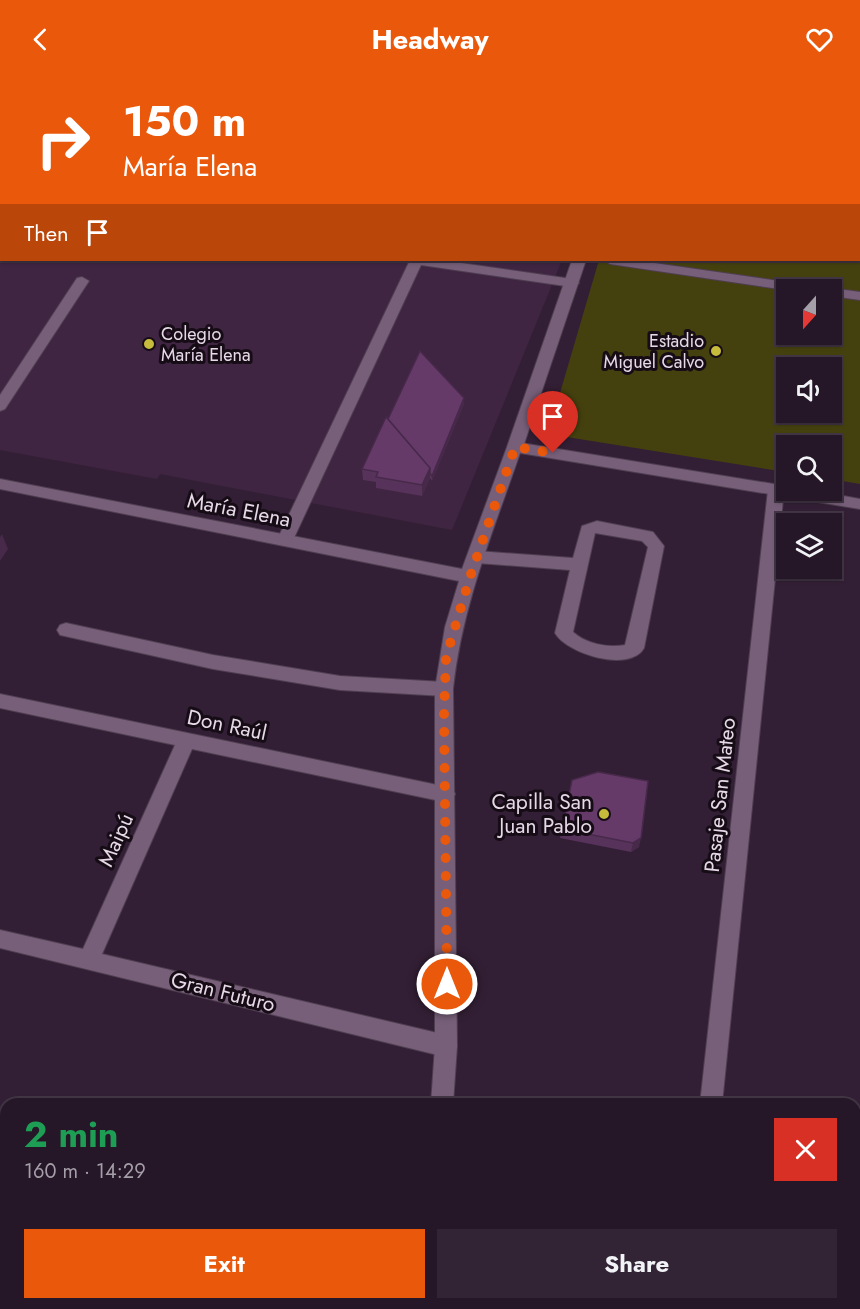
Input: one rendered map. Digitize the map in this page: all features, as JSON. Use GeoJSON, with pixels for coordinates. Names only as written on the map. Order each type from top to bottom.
{"type":"FeatureCollection","features":[{"type":"Feature","properties":{"kind":"street"},"geometry":{"type":"LineString","coordinates":[[285,540],[417,261]]}},
{"type":"Feature","properties":{"kind":"street"},"geometry":{"type":"LineString","coordinates":[[424,261],[572,283]]}},
{"type":"Feature","properties":{"kind":"street"},"geometry":{"type":"LineString","coordinates":[[442,1098],[446,1046],[444,689],[446,657],[470,577],[579,261]]}},
{"type":"Feature","properties":{"kind":"street"},"geometry":{"type":"LineString","coordinates":[[617,261],[776,284]]}},
{"type":"Feature","properties":{"kind":"street"},"geometry":{"type":"LineString","coordinates":[[0,406],[82,281]]}},
{"type":"Feature","properties":{"kind":"street"},"geometry":{"type":"LineString","coordinates":[[842,294],[860,296]]}},
{"type":"Feature","properties":{"kind":"street"},"geometry":{"type":"LineString","coordinates":[[515,447],[776,490]]}},
{"type":"Feature","properties":{"kind":"street","name":"María Elena"},"geometry":{"type":"LineString","coordinates":[[0,484],[470,577]]}},
{"type":"Feature","properties":{"kind":"street","name":"Pasaje San Mateo"},"geometry":{"type":"LineString","coordinates":[[712,1098],[776,490]]}},
{"type":"Feature","properties":{"kind":"street"},"geometry":{"type":"LineString","coordinates":[[842,501],[860,504]]}},
{"type":"Feature","properties":{"kind":"street"},"geometry":{"type":"LineString","coordinates":[[592,528],[646,536],[656,546],[635,648],[630,654],[620,655],[572,643],[566,638],[564,633],[581,565],[588,530],[592,528]]}},
{"type":"Feature","properties":{"kind":"street"},"geometry":{"type":"LineString","coordinates":[[477,557],[581,565]]}},
{"type":"Feature","properties":{"kind":"street"},"geometry":{"type":"LineString","coordinates":[[66,630],[213,662],[340,683],[444,689]]}},
{"type":"Feature","properties":{"kind":"street","name":"Don Raúl"},"geometry":{"type":"LineString","coordinates":[[0,700],[445,794]]}},
{"type":"Feature","properties":{"kind":"street","name":"Maipú"},"geometry":{"type":"LineString","coordinates":[[89,960],[187,740]]}},
{"type":"Feature","properties":{"kind":"street","name":"Gran Futuro"},"geometry":{"type":"LineString","coordinates":[[0,939],[446,1046]]}},
{"type":"Feature","properties":{"kind":"shaded area"},"geometry":{"type":"Polygon","coordinates":[[[0,261],[562,261],[452,530],[160,474],[157,479],[0,450],[0,261]]]}},
{"type":"Feature","properties":{"kind":"shaded area","name":"Estadio Miguel Calvo"},"geometry":{"type":"Polygon","coordinates":[[[599,261],[860,261],[860,484],[842,481],[842,435],[776,435],[776,470],[548,434],[599,261]]]}},
{"type":"Feature","properties":{"kind":"building"},"geometry":{"type":"Polygon","coordinates":[[[420,351],[464,398],[432,476],[430,468],[388,419],[420,351]]]}},
{"type":"Feature","properties":{"kind":"building"},"geometry":{"type":"Polygon","coordinates":[[[386,417],[430,468],[422,485],[376,477],[378,472],[362,469],[386,417]]]}},
{"type":"Feature","properties":{"kind":"building","name":"Capilla San Juan Pablo"},"geometry":{"type":"Polygon","coordinates":[[[598,772],[648,781],[641,838],[633,843],[562,829],[572,780],[598,772]]]}},
{"type":"Feature","properties":{"kind":"place","name":"Colegio María Elena"},"geometry":{"type":"Point","coordinates":[149,344]}},
{"type":"Feature","properties":{"kind":"place","name":"Estadio Miguel Calvo"},"geometry":{"type":"Point","coordinates":[716,351]}},
{"type":"Feature","properties":{"kind":"place","name":"Capilla San Juan Pablo"},"geometry":{"type":"Point","coordinates":[604,814]}},
{"type":"Feature","properties":{"kind":"route"},"geometry":{"type":"LineString","coordinates":[[447,984],[444,714],[446,657],[470,577],[515,447],[553,453]]}}]}
